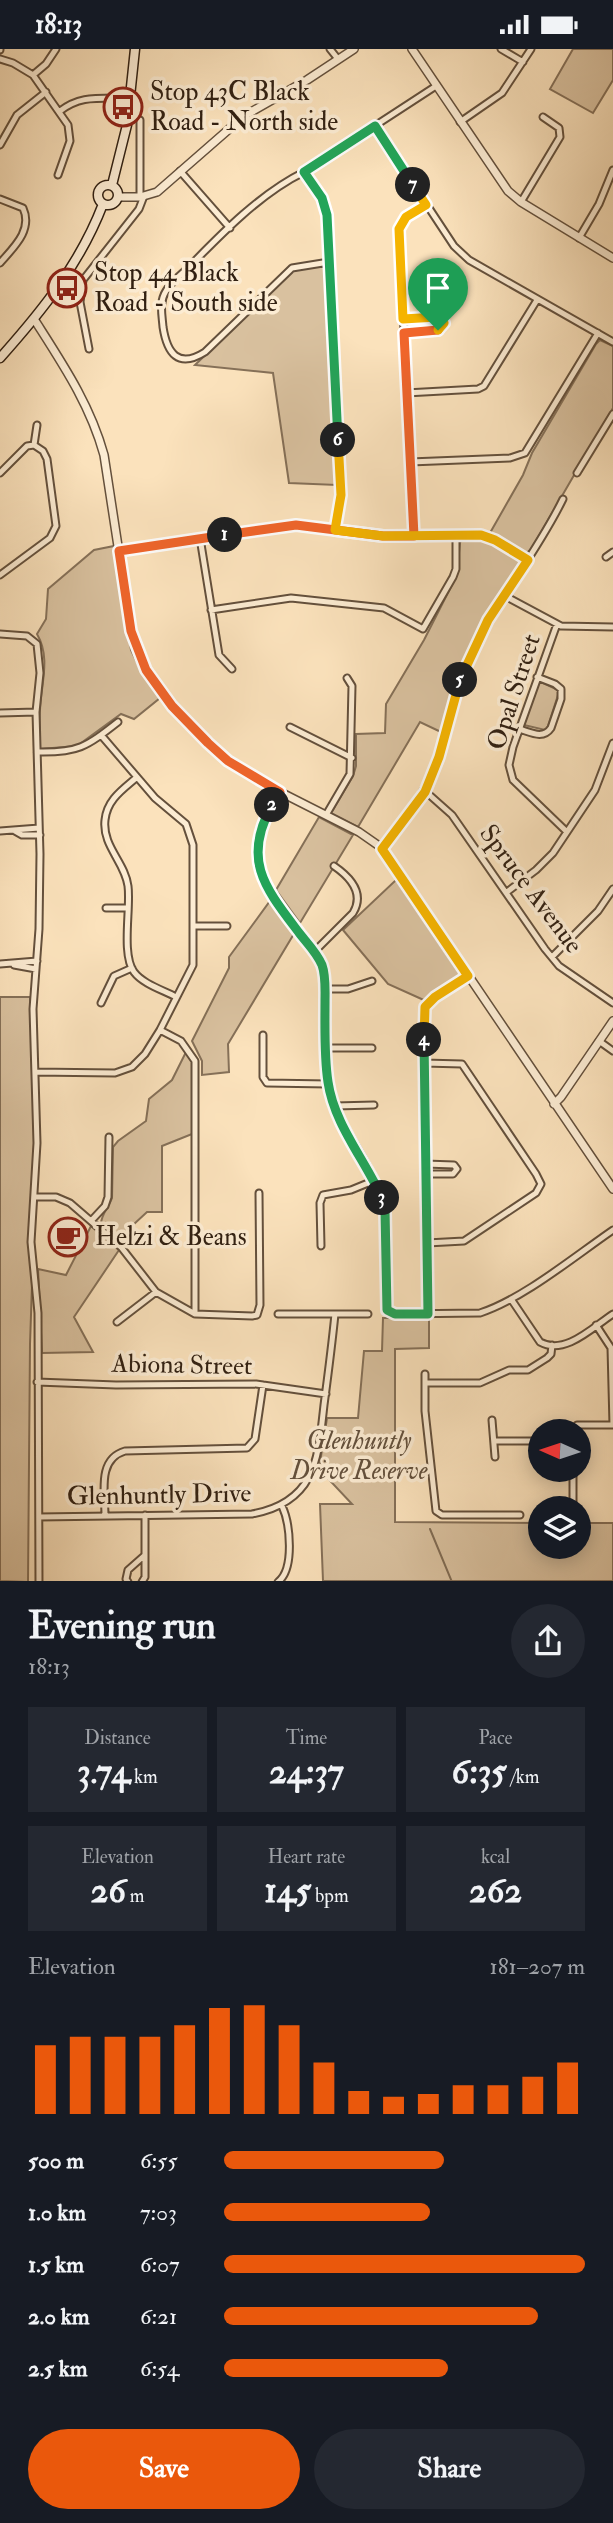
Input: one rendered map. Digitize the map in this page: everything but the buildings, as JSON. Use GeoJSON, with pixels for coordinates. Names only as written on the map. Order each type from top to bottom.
{"type":"FeatureCollection","features":[{"type":"Feature","properties":{"kind":"main road"},"geometry":{"type":"LineString","coordinates":[[112,185],[127,125],[135,49]]}},
{"type":"Feature","properties":{"kind":"main road"},"geometry":{"type":"LineString","coordinates":[[0,358],[34,320],[71,270],[93,232],[103,204],[98,194],[100,189],[104,185],[112,185],[118,191],[118,197],[110,205],[103,204]]}},
{"type":"Feature","properties":{"kind":"street"},"geometry":{"type":"LineString","coordinates":[[33,75],[46,64],[56,49]]}},
{"type":"Feature","properties":{"kind":"street"},"geometry":{"type":"LineString","coordinates":[[330,49],[338,59]]}},
{"type":"Feature","properties":{"kind":"street"},"geometry":{"type":"LineString","coordinates":[[118,197],[142,197],[157,192],[244,116],[354,49]]}},
{"type":"Feature","properties":{"kind":"street"},"geometry":{"type":"LineString","coordinates":[[412,49],[495,175],[520,202],[613,258]]}},
{"type":"Feature","properties":{"kind":"street"},"geometry":{"type":"LineString","coordinates":[[501,49],[523,62]]}},
{"type":"Feature","properties":{"kind":"street"},"geometry":{"type":"LineString","coordinates":[[460,122],[502,93],[531,49]]}},
{"type":"Feature","properties":{"kind":"street"},"geometry":{"type":"LineString","coordinates":[[0,59],[33,75],[68,125],[70,141],[58,175]]}},
{"type":"Feature","properties":{"kind":"street"},"geometry":{"type":"LineString","coordinates":[[329,262],[292,268],[205,352],[195,358],[181,358],[171,353],[166,344],[161,302],[166,290],[230,228],[288,180],[436,86]]}},
{"type":"Feature","properties":{"kind":"street"},"geometry":{"type":"LineString","coordinates":[[0,145],[17,115],[46,92]]}},
{"type":"Feature","properties":{"kind":"street"},"geometry":{"type":"LineString","coordinates":[[60,111],[72,102],[84,98],[113,98]]}},
{"type":"Feature","properties":{"kind":"street"},"geometry":{"type":"LineString","coordinates":[[520,202],[560,137],[559,128],[543,117]]}},
{"type":"Feature","properties":{"kind":"street"},"geometry":{"type":"LineString","coordinates":[[89,349],[80,302],[83,279],[139,209],[142,197],[140,120]]}},
{"type":"Feature","properties":{"kind":"street"},"geometry":{"type":"LineString","coordinates":[[375,126],[454,246],[469,260],[613,342]]}},
{"type":"Feature","properties":{"kind":"street"},"geometry":{"type":"LineString","coordinates":[[579,238],[599,204],[613,170]]}},
{"type":"Feature","properties":{"kind":"street"},"geometry":{"type":"LineString","coordinates":[[180,171],[230,228]]}},
{"type":"Feature","properties":{"kind":"street"},"geometry":{"type":"LineString","coordinates":[[304,172],[322,198],[327,215],[341,495],[335,530]]}},
{"type":"Feature","properties":{"kind":"street"},"geometry":{"type":"LineString","coordinates":[[0,199],[23,208],[28,223],[25,231],[0,263]]}},
{"type":"Feature","properties":{"kind":"street"},"geometry":{"type":"LineString","coordinates":[[414,536],[399,229],[406,217],[426,205]]}},
{"type":"Feature","properties":{"kind":"street"},"geometry":{"type":"LineString","coordinates":[[406,393],[478,389],[484,386],[537,300]]}},
{"type":"Feature","properties":{"kind":"street"},"geometry":{"type":"LineString","coordinates":[[403,319],[437,317],[444,323],[438,330],[404,333]]}},
{"type":"Feature","properties":{"kind":"street"},"geometry":{"type":"LineString","coordinates":[[34,320],[82,395],[96,426],[104,455],[131,631],[146,670],[172,706],[228,761],[280,792],[359,832],[382,849],[613,1189]]}},
{"type":"Feature","properties":{"kind":"street"},"geometry":{"type":"LineString","coordinates":[[410,462],[510,458],[525,453],[598,333]]}},
{"type":"Feature","properties":{"kind":"street"},"geometry":{"type":"LineString","coordinates":[[578,473],[613,414]]}},
{"type":"Feature","properties":{"kind":"street"},"geometry":{"type":"LineString","coordinates":[[34,445],[37,425]]}},
{"type":"Feature","properties":{"kind":"street"},"geometry":{"type":"LineString","coordinates":[[0,473],[27,446],[34,445],[43,451],[47,459],[56,526],[50,538],[0,575]]}},
{"type":"Feature","properties":{"kind":"street"},"geometry":{"type":"LineString","coordinates":[[382,849],[425,792],[439,757],[463,671],[488,620],[528,560],[563,499]]}},
{"type":"Feature","properties":{"kind":"street"},"geometry":{"type":"LineString","coordinates":[[119,551],[296,525],[383,536],[481,535],[495,540],[528,560]]}},
{"type":"Feature","properties":{"kind":"street"},"geometry":{"type":"LineString","coordinates":[[211,610],[291,598],[384,608],[423,629],[456,569],[456,536]]}},
{"type":"Feature","properties":{"kind":"street"},"geometry":{"type":"LineString","coordinates":[[200,538],[219,655],[232,669]]}},
{"type":"Feature","properties":{"kind":"street"},"geometry":{"type":"LineString","coordinates":[[606,557],[613,552]]}},
{"type":"Feature","properties":{"kind":"street"},"geometry":{"type":"LineString","coordinates":[[503,595],[557,624],[613,627]]}},
{"type":"Feature","properties":{"kind":"street","name":"Opal Street"},"geometry":{"type":"LineString","coordinates":[[557,624],[519,729],[509,765],[513,780],[567,832]]}},
{"type":"Feature","properties":{"kind":"street"},"geometry":{"type":"LineString","coordinates":[[0,635],[27,636],[37,644],[40,673],[36,712],[39,831],[37,961],[33,1009],[37,1143],[31,1242],[38,1313],[39,1581]]}},
{"type":"Feature","properties":{"kind":"street"},"geometry":{"type":"LineString","coordinates":[[519,729],[540,735],[549,732],[551,728],[561,699],[561,689],[537,677]]}},
{"type":"Feature","properties":{"kind":"street"},"geometry":{"type":"LineString","coordinates":[[326,815],[350,774],[352,686],[347,678]]}},
{"type":"Feature","properties":{"kind":"street"},"geometry":{"type":"LineString","coordinates":[[0,712],[36,712]]}},
{"type":"Feature","properties":{"kind":"street"},"geometry":{"type":"LineString","coordinates":[[37,752],[74,751],[118,722]]}},
{"type":"Feature","properties":{"kind":"street"},"geometry":{"type":"LineString","coordinates":[[290,727],[352,758]]}},
{"type":"Feature","properties":{"kind":"street"},"geometry":{"type":"LineString","coordinates":[[35,1072],[123,1071],[138,1063],[160,1030],[192,965],[194,926],[191,834],[180,818],[155,799],[101,735]]}},
{"type":"Feature","properties":{"kind":"street"},"geometry":{"type":"LineString","coordinates":[[507,892],[544,862],[567,832],[595,790],[613,743]]}},
{"type":"Feature","properties":{"kind":"street"},"geometry":{"type":"LineString","coordinates":[[136,778],[110,803],[104,822],[106,838],[128,883],[128,951],[132,968],[142,979],[176,996]]}},
{"type":"Feature","properties":{"kind":"street"},"geometry":{"type":"LineString","coordinates":[[280,792],[260,833],[259,871],[273,899],[322,965],[328,1084],[335,1107],[382,1196],[385,1210],[387,1310],[395,1314],[480,1313],[511,1299],[613,1230]]}},
{"type":"Feature","properties":{"kind":"street","name":"Spruce Avenue"},"geometry":{"type":"LineString","coordinates":[[425,792],[452,815],[559,966],[613,1003]]}},
{"type":"Feature","properties":{"kind":"street"},"geometry":{"type":"LineString","coordinates":[[0,831],[39,831]]}},
{"type":"Feature","properties":{"kind":"street"},"geometry":{"type":"LineString","coordinates":[[314,952],[354,913],[358,905],[355,886],[348,876],[334,866]]}},
{"type":"Feature","properties":{"kind":"street"},"geometry":{"type":"LineString","coordinates":[[551,957],[598,911],[613,889]]}},
{"type":"Feature","properties":{"kind":"street"},"geometry":{"type":"LineString","coordinates":[[106,908],[128,908]]}},
{"type":"Feature","properties":{"kind":"street"},"geometry":{"type":"LineString","coordinates":[[194,926],[227,926]]}},
{"type":"Feature","properties":{"kind":"street"},"geometry":{"type":"LineString","coordinates":[[0,964],[37,961]]}},
{"type":"Feature","properties":{"kind":"street"},"geometry":{"type":"LineString","coordinates":[[11,964],[36,969]]}},
{"type":"Feature","properties":{"kind":"street"},"geometry":{"type":"LineString","coordinates":[[101,1003],[114,977],[132,968]]}},
{"type":"Feature","properties":{"kind":"street"},"geometry":{"type":"LineString","coordinates":[[428,1314],[423,1012],[435,997],[468,976]]}},
{"type":"Feature","properties":{"kind":"street"},"geometry":{"type":"LineString","coordinates":[[325,989],[348,989],[372,981]]}},
{"type":"Feature","properties":{"kind":"street"},"geometry":{"type":"LineString","coordinates":[[554,1104],[613,1021]]}},
{"type":"Feature","properties":{"kind":"street"},"geometry":{"type":"LineString","coordinates":[[160,1030],[181,1041],[195,1061],[195,1314]]}},
{"type":"Feature","properties":{"kind":"street"},"geometry":{"type":"LineString","coordinates":[[263,1035],[263,1077],[267,1083],[328,1084]]}},
{"type":"Feature","properties":{"kind":"street"},"geometry":{"type":"LineString","coordinates":[[599,1041],[613,1051]]}},
{"type":"Feature","properties":{"kind":"street"},"geometry":{"type":"LineString","coordinates":[[326,1048],[372,1048]]}},
{"type":"Feature","properties":{"kind":"street"},"geometry":{"type":"LineString","coordinates":[[424,1063],[462,1064],[541,1184],[536,1193],[464,1241],[427,1243]]}},
{"type":"Feature","properties":{"kind":"street"},"geometry":{"type":"LineString","coordinates":[[335,1107],[373,1105]]}},
{"type":"Feature","properties":{"kind":"street"},"geometry":{"type":"LineString","coordinates":[[91,1221],[105,1206],[108,1197],[108,1137]]}},
{"type":"Feature","properties":{"kind":"street"},"geometry":{"type":"LineString","coordinates":[[425,1164],[454,1165],[457,1169],[453,1174],[425,1174]]}},
{"type":"Feature","properties":{"kind":"street"},"geometry":{"type":"LineString","coordinates":[[321,1246],[320,1203],[323,1195],[351,1190],[373,1181]]}},
{"type":"Feature","properties":{"kind":"street"},"geometry":{"type":"LineString","coordinates":[[34,1197],[64,1199],[121,1247],[156,1292],[202,1316],[257,1315],[260,1305],[258,1193]]}},
{"type":"Feature","properties":{"kind":"street"},"geometry":{"type":"LineString","coordinates":[[117,1322],[156,1292]]}},
{"type":"Feature","properties":{"kind":"street"},"geometry":{"type":"LineString","coordinates":[[511,1299],[540,1342],[552,1345],[567,1345],[613,1314]]}},
{"type":"Feature","properties":{"kind":"street"},"geometry":{"type":"LineString","coordinates":[[278,1314],[368,1314]]}},
{"type":"Feature","properties":{"kind":"street","name":"Glenhuntly Drive"},"geometry":{"type":"LineString","coordinates":[[39,1517],[252,1514],[282,1506],[301,1490],[316,1466],[335,1314]]}},
{"type":"Feature","properties":{"kind":"street"},"geometry":{"type":"LineString","coordinates":[[592,1425],[613,1425],[611,1347],[596,1325]]}},
{"type":"Feature","properties":{"kind":"street"},"geometry":{"type":"LineString","coordinates":[[425,1383],[480,1383],[509,1370],[528,1370],[547,1358],[552,1345]]}},
{"type":"Feature","properties":{"kind":"street"},"geometry":{"type":"LineString","coordinates":[[425,1374],[425,1411],[436,1511],[442,1515],[510,1511],[520,1515]]}},
{"type":"Feature","properties":{"kind":"street","name":"Abiona Street"},"geometry":{"type":"LineString","coordinates":[[37,1382],[263,1385],[326,1394]]}},
{"type":"Feature","properties":{"kind":"street"},"geometry":{"type":"LineString","coordinates":[[105,1516],[106,1467],[113,1456],[125,1451],[247,1448],[255,1439],[263,1385]]}},
{"type":"Feature","properties":{"kind":"street"},"geometry":{"type":"LineString","coordinates":[[492,1420],[495,1457]]}},
{"type":"Feature","properties":{"kind":"street"},"geometry":{"type":"LineString","coordinates":[[494,1441],[528,1441]]}},
{"type":"Feature","properties":{"kind":"street"},"geometry":{"type":"LineString","coordinates":[[278,1581],[286,1574],[288,1566],[288,1520],[282,1506]]}},
{"type":"Feature","properties":{"kind":"street"},"geometry":{"type":"LineString","coordinates":[[142,1581],[145,1577],[145,1515]]}},
{"type":"Feature","properties":{"kind":"street"},"geometry":{"type":"LineString","coordinates":[[128,1581],[128,1570],[145,1555]]}},
{"type":"Feature","properties":{"kind":"green space"},"geometry":{"type":"Polygon","coordinates":[[[573,49],[613,49],[613,80],[593,113],[550,89],[573,49]]]}},
{"type":"Feature","properties":{"kind":"green space"},"geometry":{"type":"Polygon","coordinates":[[[323,265],[326,268],[337,485],[289,483],[273,373],[195,365],[292,271],[323,265]]]}},
{"type":"Feature","properties":{"kind":"green space"},"geometry":{"type":"Polygon","coordinates":[[[600,340],[613,346],[613,408],[530,551],[525,553],[490,533],[523,475],[532,453],[600,340]]]}},
{"type":"Feature","properties":{"kind":"green space"},"geometry":{"type":"Polygon","coordinates":[[[465,539],[494,542],[520,557],[522,563],[485,618],[461,669],[441,732],[420,722],[358,827],[331,813],[353,776],[356,766],[356,734],[385,733],[386,704],[424,640],[457,575],[460,542],[465,539]]]}},
{"type":"Feature","properties":{"kind":"green space"},"geometry":{"type":"Polygon","coordinates":[[[114,546],[131,650],[143,675],[160,698],[134,719],[121,714],[77,746],[40,749],[44,652],[37,634],[46,619],[48,589],[94,550],[114,546]]]}},
{"type":"Feature","properties":{"kind":"green space"},"geometry":{"type":"Polygon","coordinates":[[[539,681],[558,690],[545,730],[524,725],[539,681]]]}},
{"type":"Feature","properties":{"kind":"green space"},"geometry":{"type":"Polygon","coordinates":[[[319,817],[353,835],[300,923],[276,890],[319,817]]]}},
{"type":"Feature","properties":{"kind":"green space"},"geometry":{"type":"Polygon","coordinates":[[[396,880],[461,976],[426,1001],[388,984],[343,930],[396,880]]]}},
{"type":"Feature","properties":{"kind":"green space"},"geometry":{"type":"Polygon","coordinates":[[[270,901],[295,932],[228,1044],[229,1072],[202,1075],[202,1061],[192,1041],[229,968],[229,957],[270,901]]]}},
{"type":"Feature","properties":{"kind":"green space"},"geometry":{"type":"Polygon","coordinates":[[[0,997],[30,997],[37,1139],[30,1344],[28,1581],[0,1581],[0,997]]]}},
{"type":"Feature","properties":{"kind":"green space"},"geometry":{"type":"Polygon","coordinates":[[[186,1052],[193,1063],[194,1072],[192,1134],[162,1146],[162,1212],[147,1212],[119,1238],[101,1223],[112,1198],[113,1147],[146,1121],[149,1099],[172,1080],[186,1052]]]}},
{"type":"Feature","properties":{"kind":"green space"},"geometry":{"type":"Polygon","coordinates":[[[91,1226],[119,1250],[74,1317],[93,1352],[42,1353],[38,1269],[66,1275],[91,1226]]]}},
{"type":"Feature","properties":{"kind":"green space","name":"Glenhuntly Drive Reserve"},"geometry":{"type":"Polygon","coordinates":[[[383,1318],[429,1318],[429,1348],[395,1349],[395,1522],[528,1523],[528,1559],[591,1559],[591,1523],[613,1523],[613,1581],[323,1581],[320,1504],[352,1504],[319,1469],[327,1418],[358,1418],[364,1351],[382,1351],[383,1318]]]}},
{"type":"Feature","properties":{"kind":"waterway"},"geometry":{"type":"LineString","coordinates":[[430,1529],[452,1581]]}},
{"type":"Feature","properties":{"kind":"place","name":"Stop 43C Black Road - North side"},"geometry":{"type":"Point","coordinates":[123,107]}},
{"type":"Feature","properties":{"kind":"place","name":"Stop 44 Black Road - South side"},"geometry":{"type":"Point","coordinates":[67,288]}},
{"type":"Feature","properties":{"kind":"place","name":"Helzi & Beans"},"geometry":{"type":"Point","coordinates":[68,1237]}},
{"type":"Feature","properties":{"kind":"route"},"geometry":{"type":"LineString","coordinates":[[438,330],[404,333],[414,536],[383,536],[335,530],[296,525],[119,551],[131,631],[146,670],[172,706],[208,743],[228,761],[280,792],[260,833],[259,871],[273,899],[322,965],[328,1084],[342,1122],[382,1196],[385,1210],[387,1310],[391,1314],[428,1314],[423,1012],[430,1001],[468,976],[382,849],[425,792],[439,757],[463,671],[488,620],[528,560],[495,540],[481,535],[414,536],[383,536],[335,530],[341,495],[327,215],[322,198],[304,172],[375,126],[426,205],[406,217],[399,229],[403,319],[437,317],[444,323],[438,330]]}}]}
